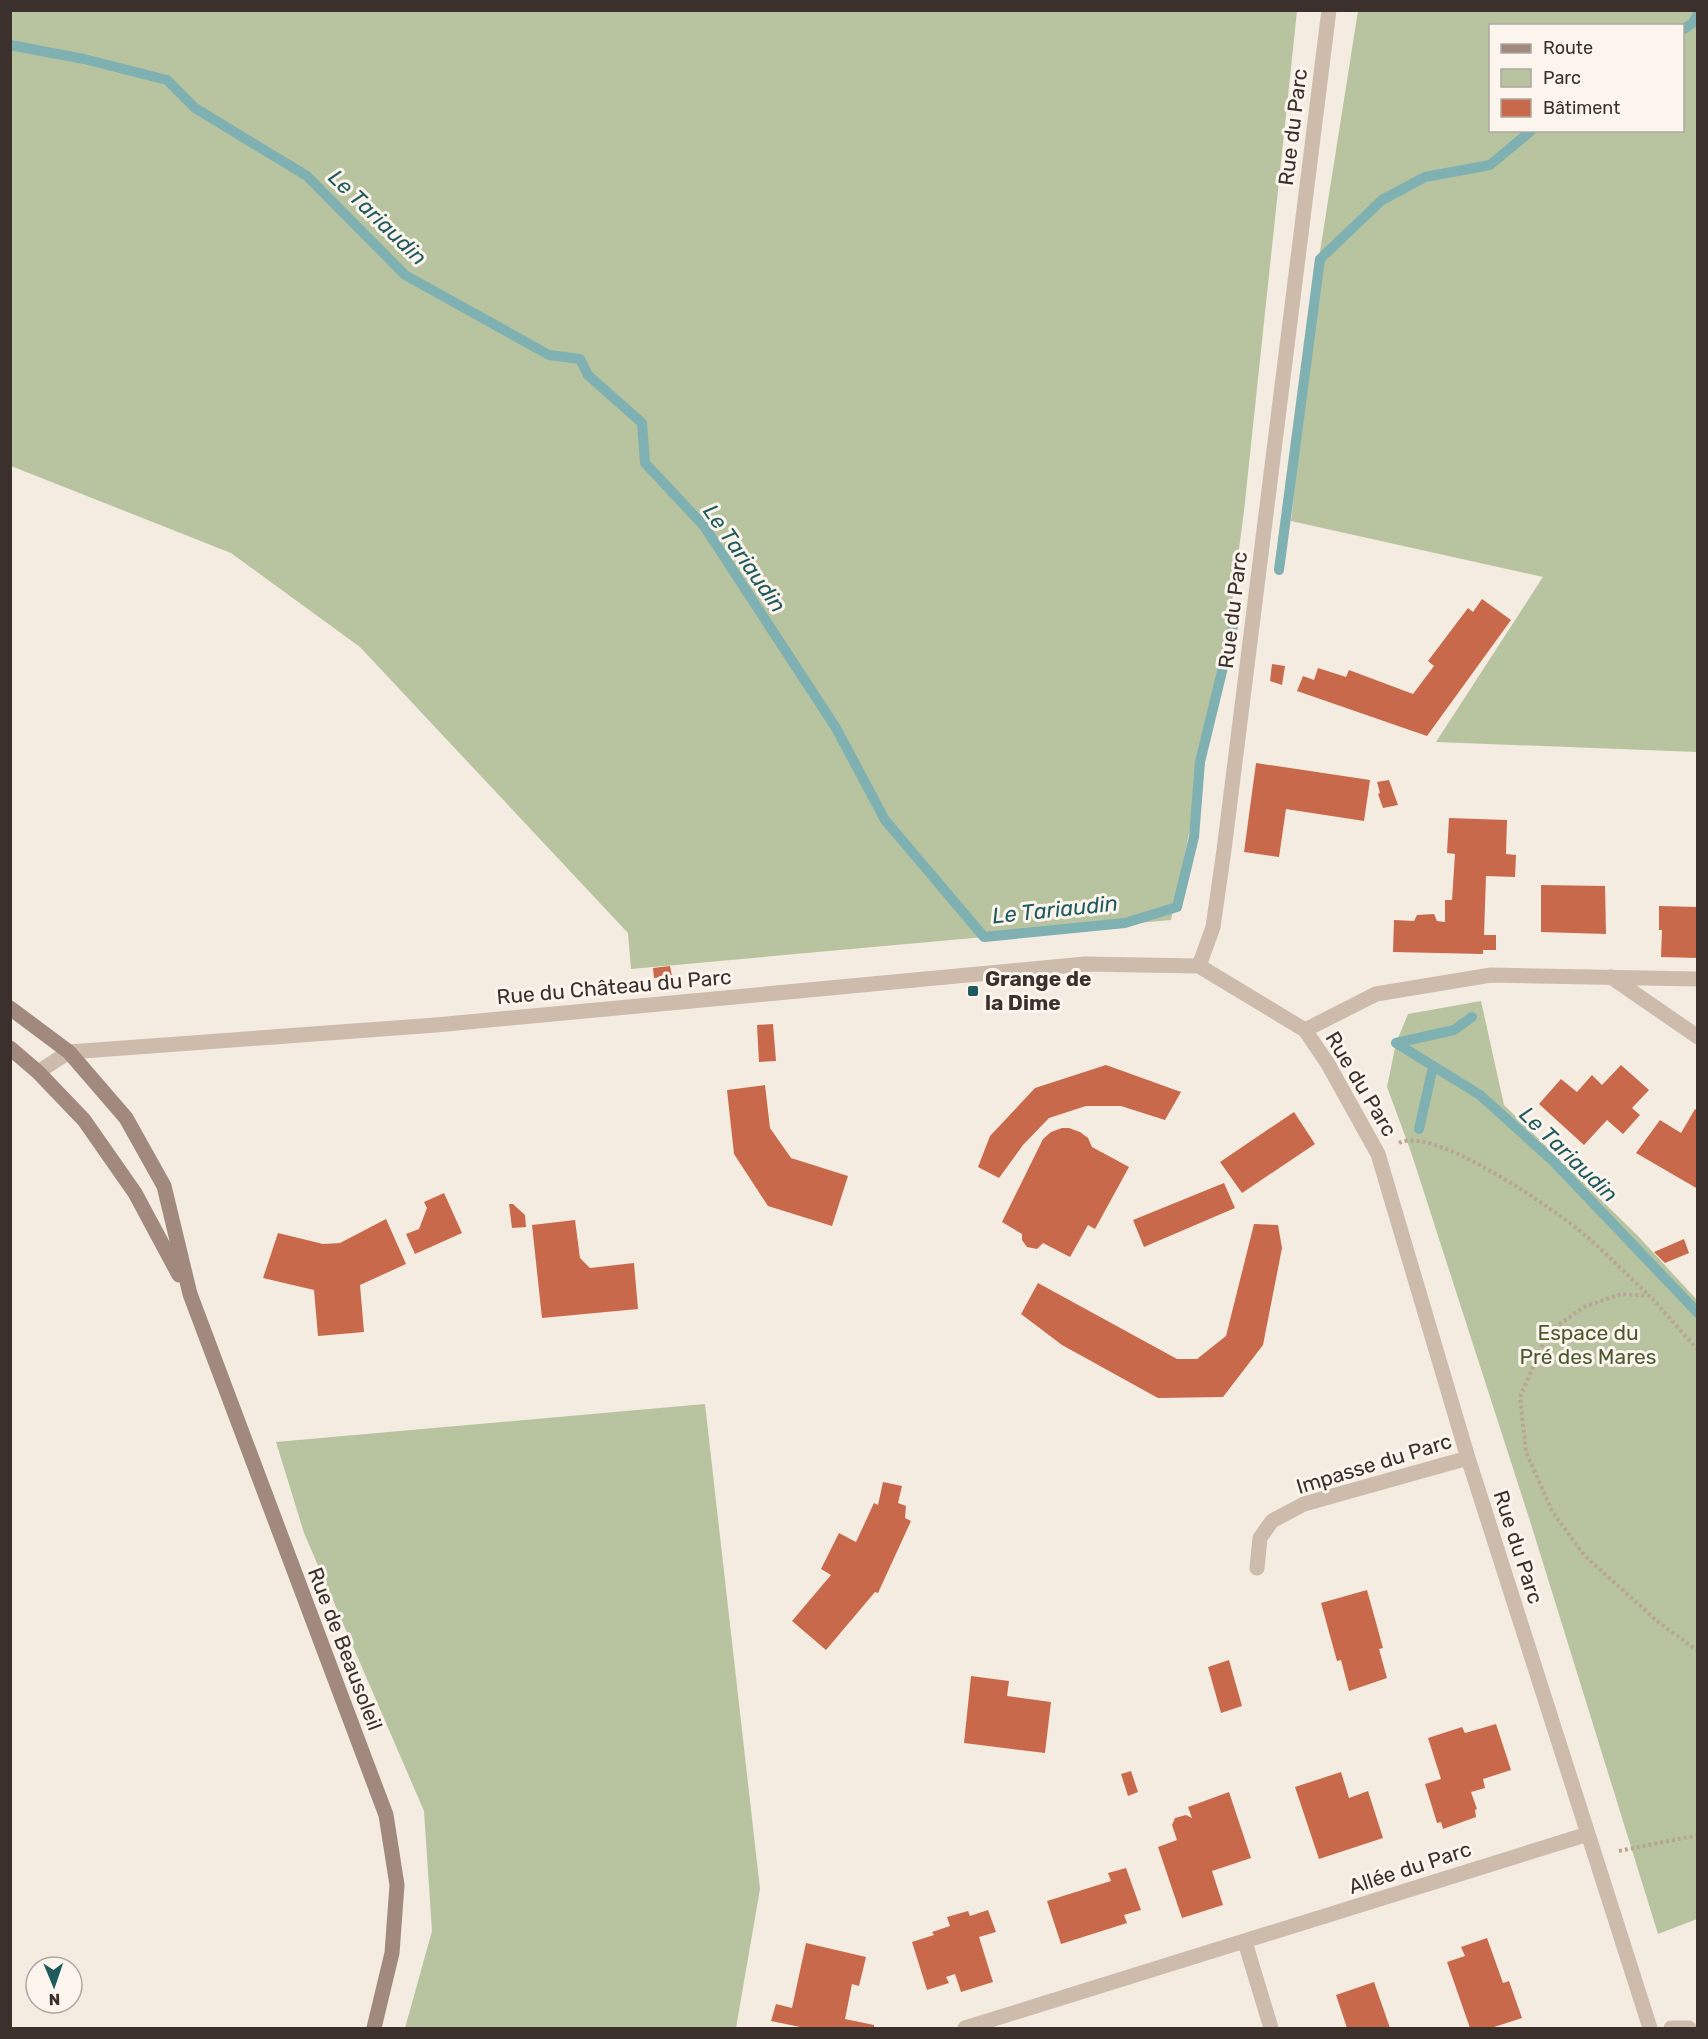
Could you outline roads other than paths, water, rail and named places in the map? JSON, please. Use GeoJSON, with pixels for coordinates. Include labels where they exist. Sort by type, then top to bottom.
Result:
{"type":"FeatureCollection","features":[{"type":"Feature","properties":{"kind":"street","name":"Rue du Parc"},"geometry":{"type":"LineString","coordinates":[[1329,10],[1224,850],[1213,927],[1199,966],[1305,1030],[1328,1064],[1378,1154],[1468,1458],[1650,2028]]}},
{"type":"Feature","properties":{"kind":"street","name":"Rue du Château du Parc"},"geometry":{"type":"LineString","coordinates":[[38,1072],[69,1052],[436,1024],[1085,964],[1199,966]]}},
{"type":"Feature","properties":{"kind":"street"},"geometry":{"type":"LineString","coordinates":[[1305,1030],[1376,994],[1491,975],[1698,979]]}},
{"type":"Feature","properties":{"kind":"street"},"geometry":{"type":"LineString","coordinates":[[1611,977],[1698,1037]]}},
{"type":"Feature","properties":{"kind":"street","name":"Rue de Beausoleil"},"geometry":{"type":"LineString","coordinates":[[10,1008],[69,1052],[126,1118],[164,1186],[190,1294],[386,1815],[397,1885],[392,1953],[374,2028]]}},
{"type":"Feature","properties":{"kind":"street","name":"Rue de Beausoleil"},"geometry":{"type":"LineString","coordinates":[[10,1048],[38,1072],[84,1120],[135,1193],[190,1294]]}},
{"type":"Feature","properties":{"kind":"street","name":"Impasse du Parc"},"geometry":{"type":"LineString","coordinates":[[1257,1568],[1260,1538],[1272,1521],[1304,1504],[1468,1458]]}},
{"type":"Feature","properties":{"kind":"street","name":"Allée du Parc"},"geometry":{"type":"LineString","coordinates":[[965,2028],[1587,1834]]}},
{"type":"Feature","properties":{"kind":"street"},"geometry":{"type":"LineString","coordinates":[[1245,1942],[1271,2028]]}},
{"type":"Feature","properties":{"kind":"street"},"geometry":{"type":"LineString","coordinates":[[1671,2028],[1689,2028]]}},
{"type":"Feature","properties":{"kind":"waterway"},"geometry":{"type":"LineString","coordinates":[[1684,29],[1693,23],[1698,14]]}},
{"type":"Feature","properties":{"kind":"waterway","name":"Le Tariaudin"},"geometry":{"type":"LineString","coordinates":[[10,45],[84,59],[167,80],[195,108],[307,176],[405,275],[549,355],[580,359],[588,375],[642,423],[645,463],[704,526],[836,728],[885,820],[984,937],[1125,923],[1177,907],[1194,837],[1200,762],[1233,626]]}},
{"type":"Feature","properties":{"kind":"waterway"},"geometry":{"type":"LineString","coordinates":[[1279,570],[1320,259],[1382,200],[1425,177],[1490,165],[1530,132]]}},
{"type":"Feature","properties":{"kind":"waterway"},"geometry":{"type":"LineString","coordinates":[[1396,1043],[1454,1030],[1472,1017]]}},
{"type":"Feature","properties":{"kind":"waterway","name":"Le Tariaudin"},"geometry":{"type":"LineString","coordinates":[[1396,1043],[1480,1095],[1553,1161],[1698,1313]]}},
{"type":"Feature","properties":{"kind":"waterway"},"geometry":{"type":"LineString","coordinates":[[1419,1129],[1433,1067]]}},
{"type":"Feature","properties":{"kind":"place","name":"Grange de la Dime"},"geometry":{"type":"Point","coordinates":[973,991]}},
{"type":"Feature","properties":{"kind":"park label","name":"Espace du Pré des Mares"},"geometry":{"type":"Point","coordinates":[1588,1345]}}]}
